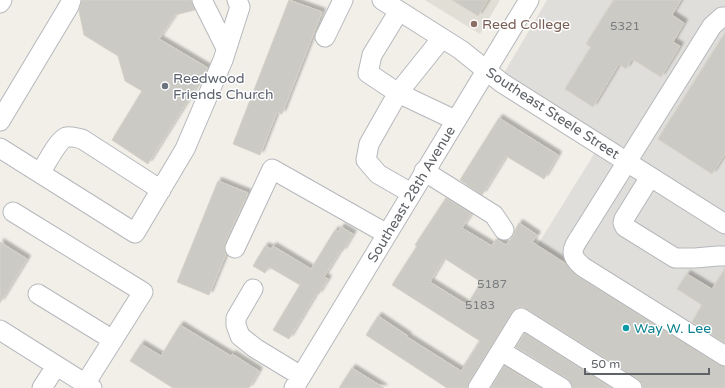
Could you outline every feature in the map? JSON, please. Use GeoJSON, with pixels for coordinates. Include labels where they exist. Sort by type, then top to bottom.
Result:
{"type":"FeatureCollection","features":[{"type":"Feature","properties":{"kind":"street"},"geometry":{"type":"LineString","coordinates":[[0,121],[69,6],[71,0]]}},
{"type":"Feature","properties":{"kind":"street"},"geometry":{"type":"LineString","coordinates":[[202,0],[226,48]]}},
{"type":"Feature","properties":{"kind":"street"},"geometry":{"type":"LineString","coordinates":[[0,148],[135,233],[185,149],[223,60],[240,7],[237,0]]}},
{"type":"Feature","properties":{"kind":"street"},"geometry":{"type":"LineString","coordinates":[[325,37],[343,0]]}},
{"type":"Feature","properties":{"kind":"street","name":"Southeast Steele Street"},"geometry":{"type":"LineString","coordinates":[[382,0],[461,50],[502,83],[725,223]]}},
{"type":"Feature","properties":{"kind":"street","name":"Southeast 28th Avenue"},"geometry":{"type":"LineString","coordinates":[[297,382],[529,0]]}},
{"type":"Feature","properties":{"kind":"street"},"geometry":{"type":"LineString","coordinates":[[399,11],[372,55],[368,73],[398,92],[456,120]]}},
{"type":"Feature","properties":{"kind":"street"},"geometry":{"type":"LineString","coordinates":[[725,17],[722,17],[712,26],[573,248],[575,261],[583,267],[725,356]]}},
{"type":"Feature","properties":{"kind":"street"},"geometry":{"type":"LineString","coordinates":[[411,193],[378,174],[366,160],[369,144],[398,92],[442,38]]}},
{"type":"Feature","properties":{"kind":"street"},"geometry":{"type":"LineString","coordinates":[[40,173],[60,141],[66,137],[74,137],[82,139],[161,190]]}},
{"type":"Feature","properties":{"kind":"street"},"geometry":{"type":"LineString","coordinates":[[235,248],[272,169],[387,234]]}},
{"type":"Feature","properties":{"kind":"street"},"geometry":{"type":"LineString","coordinates":[[424,172],[494,215],[504,230]]}},
{"type":"Feature","properties":{"kind":"street"},"geometry":{"type":"LineString","coordinates":[[650,177],[624,219],[623,222],[625,227],[675,258],[725,256]]}},
{"type":"Feature","properties":{"kind":"street"},"geometry":{"type":"LineString","coordinates":[[0,330],[89,386],[113,340],[143,292],[13,212]]}},
{"type":"Feature","properties":{"kind":"street"},"geometry":{"type":"LineString","coordinates":[[253,290],[236,318],[236,325],[240,336],[297,382]]}},
{"type":"Feature","properties":{"kind":"street"},"geometry":{"type":"LineString","coordinates":[[38,294],[113,340]]}},
{"type":"Feature","properties":{"kind":"street"},"geometry":{"type":"LineString","coordinates":[[478,388],[521,318],[632,388]]}},
{"type":"Feature","properties":{"kind":"street"},"geometry":{"type":"LineString","coordinates":[[501,351],[562,388]]}},
{"type":"Feature","properties":{"kind":"street"},"geometry":{"type":"LineString","coordinates":[[42,388],[56,366]]}},
{"type":"Feature","properties":{"kind":"shaded area","name":"Reed College"},"geometry":{"type":"Polygon","coordinates":[[[425,0],[500,0],[480,34],[425,0]]]}},
{"type":"Feature","properties":{"kind":"shaded area"},"geometry":{"type":"Polygon","coordinates":[[[547,0],[725,0],[725,388],[449,388],[599,146],[504,73],[547,0]]]}},
{"type":"Feature","properties":{"kind":"building","name":"Reedwood Friends Church"},"geometry":{"type":"Polygon","coordinates":[[[82,0],[191,0],[195,10],[175,15],[159,39],[208,68],[148,164],[112,140],[142,91],[125,81],[118,56],[84,35],[79,11],[82,0]]]}},
{"type":"Feature","properties":{"kind":"building"},"geometry":{"type":"Polygon","coordinates":[[[289,0],[322,12],[282,114],[277,112],[260,155],[233,144],[289,0]]]}},
{"type":"Feature","properties":{"kind":"building"},"geometry":{"type":"Polygon","coordinates":[[[452,0],[488,0],[478,16],[452,0]]]}},
{"type":"Feature","properties":{"kind":"building"},"geometry":{"type":"Polygon","coordinates":[[[614,0],[681,0],[672,15],[684,23],[673,42],[680,46],[661,77],[632,59],[626,69],[619,64],[593,107],[565,89],[591,47],[586,44],[614,0]]]}},
{"type":"Feature","properties":{"kind":"building"},"geometry":{"type":"Polygon","coordinates":[[[725,33],[725,154],[712,174],[658,139],[725,33]]]}},
{"type":"Feature","properties":{"kind":"building"},"geometry":{"type":"Polygon","coordinates":[[[499,118],[558,155],[544,179],[506,156],[482,195],[460,180],[499,118]]]}},
{"type":"Feature","properties":{"kind":"building"},"geometry":{"type":"Polygon","coordinates":[[[218,181],[248,193],[225,243],[224,249],[226,254],[209,295],[177,282],[218,181]]]}},
{"type":"Feature","properties":{"kind":"building"},"geometry":{"type":"Polygon","coordinates":[[[446,198],[471,214],[462,228],[492,246],[496,239],[506,245],[514,235],[519,223],[537,235],[532,242],[565,263],[577,276],[719,365],[725,367],[725,388],[643,388],[642,383],[638,379],[522,307],[516,308],[512,312],[469,382],[467,388],[447,388],[366,335],[378,316],[408,336],[407,337],[461,371],[480,341],[392,285],[417,246],[415,245],[446,198]],[[444,258],[430,282],[467,305],[481,282],[444,258]]]}},
{"type":"Feature","properties":{"kind":"building"},"geometry":{"type":"Polygon","coordinates":[[[341,227],[353,234],[342,252],[340,251],[324,277],[328,279],[318,295],[316,294],[289,339],[273,330],[300,285],[269,267],[265,273],[253,266],[265,246],[271,249],[273,246],[311,269],[335,230],[338,232],[341,227]]]}},
{"type":"Feature","properties":{"kind":"building"},"geometry":{"type":"Polygon","coordinates":[[[0,242],[27,259],[0,303],[0,242]]]}},
{"type":"Feature","properties":{"kind":"building"},"geometry":{"type":"Polygon","coordinates":[[[725,269],[725,343],[692,322],[702,305],[677,289],[687,274],[712,289],[725,269]]]}},
{"type":"Feature","properties":{"kind":"building"},"geometry":{"type":"Polygon","coordinates":[[[180,325],[259,371],[249,388],[173,388],[130,361],[141,344],[161,356],[180,325]]]}},
{"type":"Feature","properties":{"kind":"building"},"geometry":{"type":"Polygon","coordinates":[[[525,333],[611,388],[573,388],[568,379],[516,347],[525,333]]]}},
{"type":"Feature","properties":{"kind":"building"},"geometry":{"type":"Polygon","coordinates":[[[504,366],[541,388],[491,388],[504,366]]]}},
{"type":"Feature","properties":{"kind":"building"},"geometry":{"type":"Polygon","coordinates":[[[352,368],[384,388],[339,388],[352,368]]]}},
{"type":"Feature","properties":{"kind":"place","name":"Reed College"},"geometry":{"type":"Point","coordinates":[474,24]}},
{"type":"Feature","properties":{"kind":"place","name":"Reedwood Friends Church"},"geometry":{"type":"Point","coordinates":[165,86]}},
{"type":"Feature","properties":{"kind":"place","name":"Way W. Lee"},"geometry":{"type":"Point","coordinates":[626,328]}}]}
